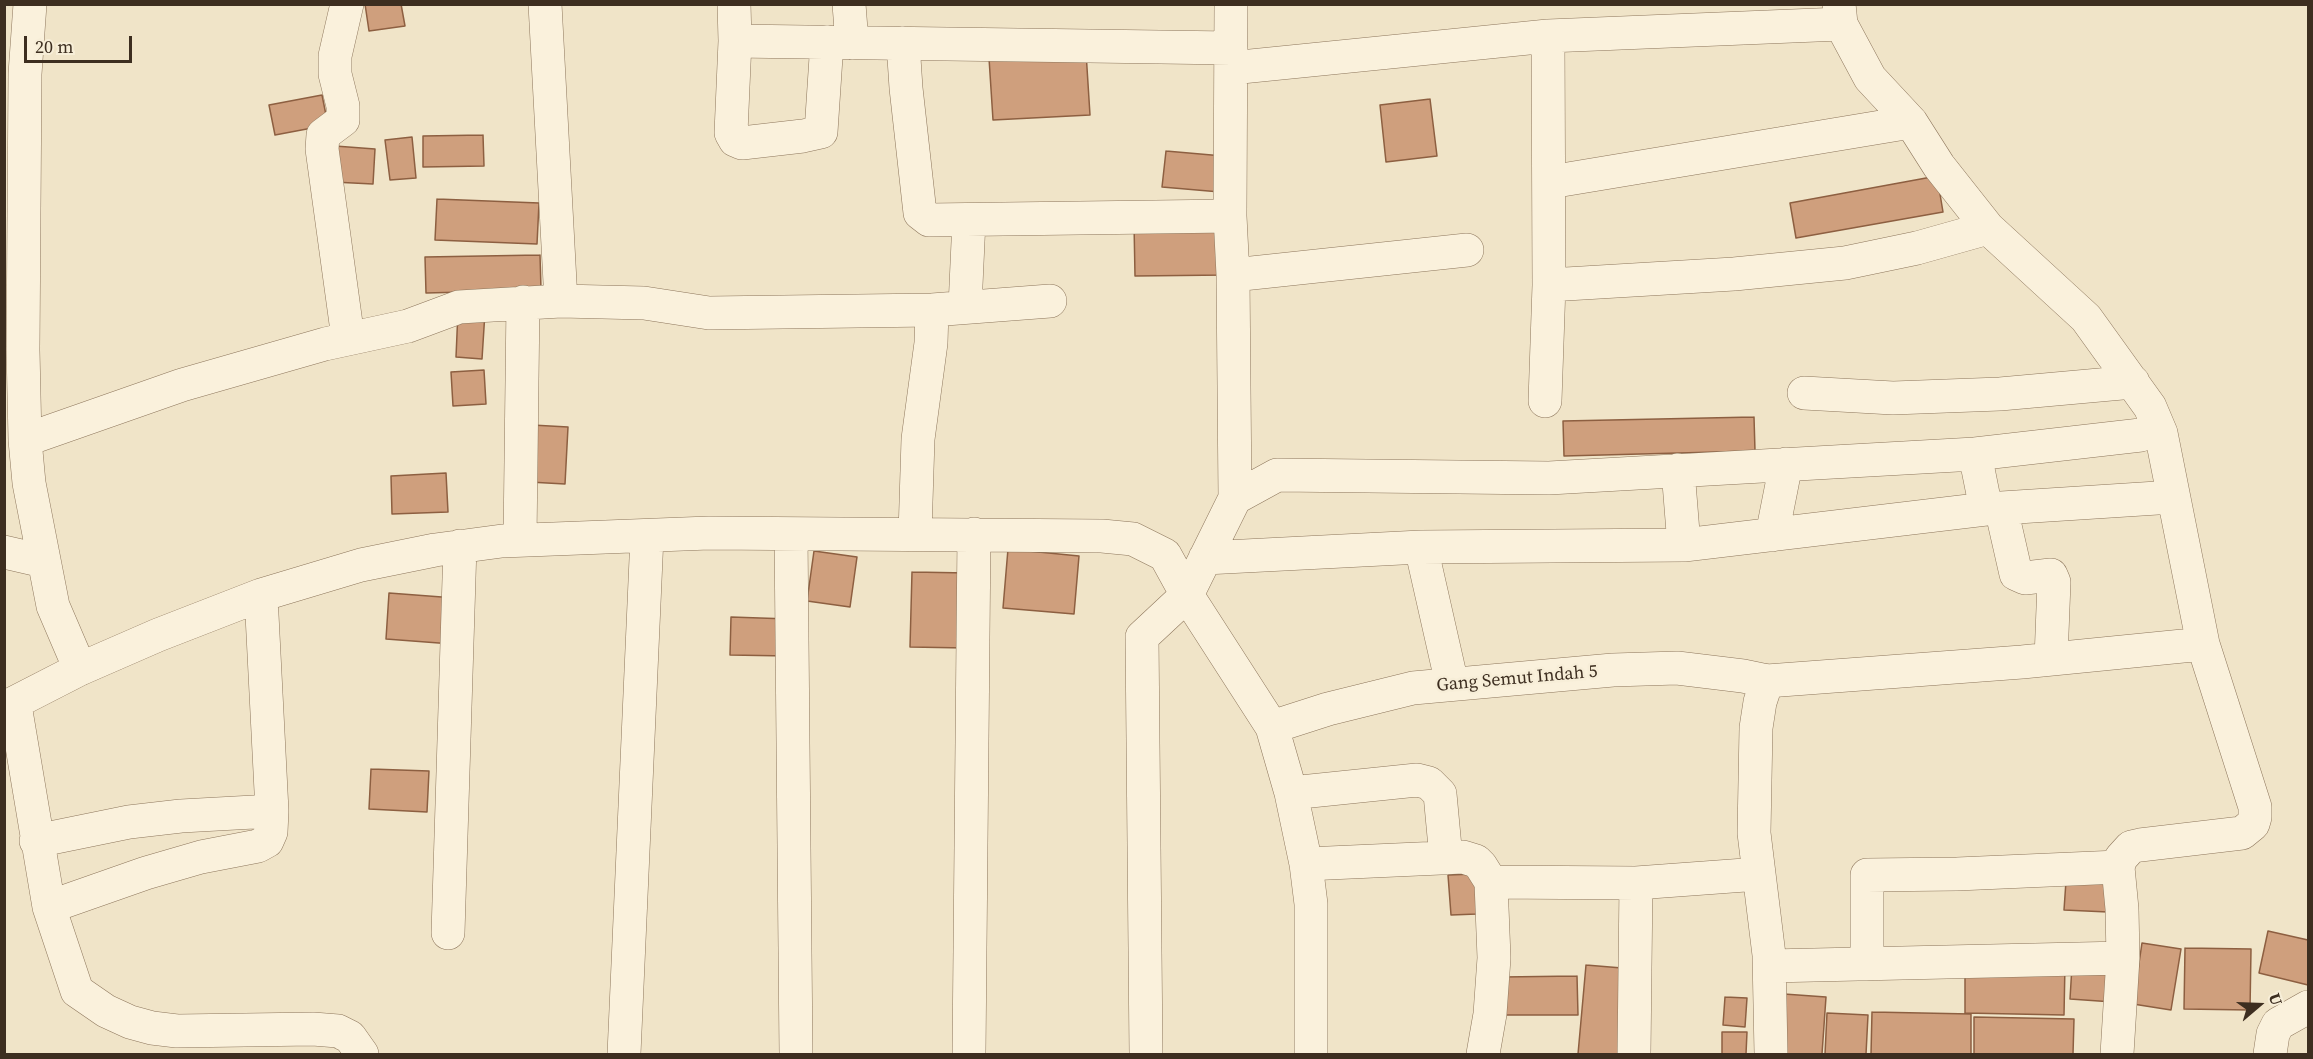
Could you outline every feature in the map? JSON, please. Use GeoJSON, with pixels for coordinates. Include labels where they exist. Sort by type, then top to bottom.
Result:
{"type":"FeatureCollection","features":[{"type":"Feature","properties":{"kind":"street"},"geometry":{"type":"LineString","coordinates":[[347,4],[335,56],[335,74],[343,106],[343,120],[323,135],[322,149],[348,338]]}},
{"type":"Feature","properties":{"kind":"street"},"geometry":{"type":"LineString","coordinates":[[545,4],[561,301]]}},
{"type":"Feature","properties":{"kind":"street"},"geometry":{"type":"LineString","coordinates":[[734,4],[735,41],[731,133],[735,140],[742,143],[821,132],[849,4]]}},
{"type":"Feature","properties":{"kind":"street"},"geometry":{"type":"LineString","coordinates":[[1146,1054],[1142,637],[1187,595],[1235,498],[1233,275],[1230,216],[1231,4]]}},
{"type":"Feature","properties":{"kind":"street"},"geometry":{"type":"LineString","coordinates":[[735,41],[903,43],[1231,58],[1840,14],[1870,78],[1911,122],[1939,166],[1988,228],[2086,318],[2150,407],[2156,421],[2204,644],[2255,807],[2253,824],[2242,833],[2140,844],[2131,847],[2118,867],[2123,958],[2117,1054]]}},
{"type":"Feature","properties":{"kind":"street"},"geometry":{"type":"LineString","coordinates":[[21,18],[15,74],[29,483],[53,606],[81,669]]}},
{"type":"Feature","properties":{"kind":"street"},"geometry":{"type":"LineString","coordinates":[[1545,401],[1550,182],[1548,36]]}},
{"type":"Feature","properties":{"kind":"street"},"geometry":{"type":"LineString","coordinates":[[903,43],[920,213],[929,220],[1230,216]]}},
{"type":"Feature","properties":{"kind":"street"},"geometry":{"type":"LineString","coordinates":[[1550,182],[1911,122]]}},
{"type":"Feature","properties":{"kind":"street"},"geometry":{"type":"LineString","coordinates":[[965,307],[969,220]]}},
{"type":"Feature","properties":{"kind":"street"},"geometry":{"type":"LineString","coordinates":[[1549,285],[1734,274],[1845,263],[1917,248],[1988,228]]}},
{"type":"Feature","properties":{"kind":"street"},"geometry":{"type":"LineString","coordinates":[[1233,275],[1467,250]]}},
{"type":"Feature","properties":{"kind":"street"},"geometry":{"type":"LineString","coordinates":[[26,440],[182,385],[348,338],[408,326],[459,307],[561,301],[644,303],[709,313],[932,310],[1050,301]]}},
{"type":"Feature","properties":{"kind":"street"},"geometry":{"type":"LineString","coordinates":[[520,540],[523,302]]}},
{"type":"Feature","properties":{"kind":"street"},"geometry":{"type":"LineString","coordinates":[[915,534],[918,439],[931,343],[932,310]]}},
{"type":"Feature","properties":{"kind":"street"},"geometry":{"type":"LineString","coordinates":[[1804,393],[1893,398],[1988,395],[2133,382]]}},
{"type":"Feature","properties":{"kind":"street"},"geometry":{"type":"LineString","coordinates":[[1235,498],[1277,475],[1549,478],[1975,454],[2141,435]]}},
{"type":"Feature","properties":{"kind":"street"},"geometry":{"type":"LineString","coordinates":[[1975,454],[2016,574],[2025,578],[2051,575],[2054,582],[2051,659]]}},
{"type":"Feature","properties":{"kind":"street"},"geometry":{"type":"LineString","coordinates":[[1772,534],[1786,464]]}},
{"type":"Feature","properties":{"kind":"street"},"geometry":{"type":"LineString","coordinates":[[1678,470],[1684,545]]}},
{"type":"Feature","properties":{"kind":"street"},"geometry":{"type":"LineString","coordinates":[[1205,558],[1421,547],[1684,545],[1994,508],[2173,497]]}},
{"type":"Feature","properties":{"kind":"street"},"geometry":{"type":"LineString","coordinates":[[362,1054],[350,1037],[338,1031],[313,1029],[177,1031],[130,1022],[106,1011],[77,991],[49,907],[10,706],[81,669],[158,635],[261,595],[361,565],[460,546],[520,540],[710,533],[1102,536],[1133,539],[1165,555],[1187,595],[1272,727],[1291,793],[1306,864],[1311,904],[1311,1054]]}},
{"type":"Feature","properties":{"kind":"street"},"geometry":{"type":"LineString","coordinates":[[791,534],[796,1054]]}},
{"type":"Feature","properties":{"kind":"street"},"geometry":{"type":"LineString","coordinates":[[969,1054],[974,534]]}},
{"type":"Feature","properties":{"kind":"street"},"geometry":{"type":"LineString","coordinates":[[624,1054],[647,536]]}},
{"type":"Feature","properties":{"kind":"street"},"geometry":{"type":"LineString","coordinates":[[448,933],[460,546]]}},
{"type":"Feature","properties":{"kind":"street"},"geometry":{"type":"LineString","coordinates":[[1421,547],[1452,684]]}},
{"type":"Feature","properties":{"kind":"street"},"geometry":{"type":"LineString","coordinates":[[4,552],[43,561]]}},
{"type":"Feature","properties":{"kind":"street"},"geometry":{"type":"LineString","coordinates":[[49,907],[146,873],[201,857],[258,846],[269,838],[272,811],[261,595]]}},
{"type":"Feature","properties":{"kind":"street","name":"Gang Semut Indah 5"},"geometry":{"type":"LineString","coordinates":[[1272,727],[1328,709],[1413,688],[1452,684],[1613,670],[1677,668],[1767,681],[2051,659],[2204,644]]}},
{"type":"Feature","properties":{"kind":"street"},"geometry":{"type":"LineString","coordinates":[[1767,681],[1760,702],[1756,728],[1754,833],[1770,966],[1772,1054]]}},
{"type":"Feature","properties":{"kind":"street"},"geometry":{"type":"LineString","coordinates":[[1291,793],[1417,780],[1429,783],[1440,794],[1446,858]]}},
{"type":"Feature","properties":{"kind":"street"},"geometry":{"type":"LineString","coordinates":[[36,842],[129,822],[181,816],[272,811]]}},
{"type":"Feature","properties":{"kind":"street"},"geometry":{"type":"LineString","coordinates":[[1306,864],[1463,857],[1476,861],[1487,873],[1491,882],[1494,958],[1490,1014],[1483,1054]]}},
{"type":"Feature","properties":{"kind":"street"},"geometry":{"type":"LineString","coordinates":[[1867,964],[1867,875],[1957,874],[2118,867]]}},
{"type":"Feature","properties":{"kind":"street"},"geometry":{"type":"LineString","coordinates":[[1491,882],[1636,883],[1759,874]]}},
{"type":"Feature","properties":{"kind":"street"},"geometry":{"type":"LineString","coordinates":[[1635,1054],[1636,883]]}},
{"type":"Feature","properties":{"kind":"street"},"geometry":{"type":"LineString","coordinates":[[1770,966],[2123,958]]}},
{"type":"Feature","properties":{"kind":"street"},"geometry":{"type":"LineString","coordinates":[[2270,1054],[2273,1034],[2278,1024],[2308,1006]]}},
{"type":"Feature","properties":{"kind":"building"},"geometry":{"type":"Polygon","coordinates":[[[365,4],[401,4],[405,26],[369,31],[365,4]]]}},
{"type":"Feature","properties":{"kind":"building"},"geometry":{"type":"Polygon","coordinates":[[[1086,52],[1090,115],[993,120],[989,58],[1086,52]]]}},
{"type":"Feature","properties":{"kind":"building"},"geometry":{"type":"Polygon","coordinates":[[[322,95],[328,125],[275,135],[269,105],[322,95]]]}},
{"type":"Feature","properties":{"kind":"building"},"geometry":{"type":"Polygon","coordinates":[[[1430,99],[1437,156],[1386,162],[1380,105],[1430,99]]]}},
{"type":"Feature","properties":{"kind":"building"},"geometry":{"type":"Polygon","coordinates":[[[483,135],[484,166],[423,167],[423,136],[483,135]]]}},
{"type":"Feature","properties":{"kind":"building"},"geometry":{"type":"Polygon","coordinates":[[[412,137],[416,178],[390,180],[385,140],[412,137]]]}},
{"type":"Feature","properties":{"kind":"building"},"geometry":{"type":"Polygon","coordinates":[[[335,146],[375,149],[373,184],[333,182],[335,146]]]}},
{"type":"Feature","properties":{"kind":"building"},"geometry":{"type":"Polygon","coordinates":[[[1166,151],[1223,156],[1220,192],[1162,187],[1166,151]]]}},
{"type":"Feature","properties":{"kind":"building"},"geometry":{"type":"Polygon","coordinates":[[[1937,176],[1943,212],[1796,238],[1790,203],[1937,176]]]}},
{"type":"Feature","properties":{"kind":"building"},"geometry":{"type":"Polygon","coordinates":[[[437,199],[539,203],[537,244],[435,240],[437,199]]]}},
{"type":"Feature","properties":{"kind":"building"},"geometry":{"type":"Polygon","coordinates":[[[1134,223],[1226,223],[1226,275],[1135,276],[1134,223]]]}},
{"type":"Feature","properties":{"kind":"building"},"geometry":{"type":"Polygon","coordinates":[[[540,255],[541,290],[426,293],[425,257],[540,255]]]}},
{"type":"Feature","properties":{"kind":"building"},"geometry":{"type":"Polygon","coordinates":[[[458,311],[485,312],[482,359],[456,357],[458,311]]]}},
{"type":"Feature","properties":{"kind":"building"},"geometry":{"type":"Polygon","coordinates":[[[484,370],[486,404],[453,406],[451,372],[484,370]]]}},
{"type":"Feature","properties":{"kind":"building"},"geometry":{"type":"Polygon","coordinates":[[[1754,417],[1755,451],[1564,456],[1563,421],[1754,417]]]}},
{"type":"Feature","properties":{"kind":"building"},"geometry":{"type":"Polygon","coordinates":[[[532,425],[568,427],[565,484],[529,482],[532,425]]]}},
{"type":"Feature","properties":{"kind":"building"},"geometry":{"type":"Polygon","coordinates":[[[446,473],[448,512],[392,514],[391,476],[446,473]]]}},
{"type":"Feature","properties":{"kind":"building"},"geometry":{"type":"Polygon","coordinates":[[[1008,549],[1079,556],[1074,614],[1003,608],[1008,549]]]}},
{"type":"Feature","properties":{"kind":"building"},"geometry":{"type":"Polygon","coordinates":[[[814,551],[857,557],[850,607],[807,601],[814,551]]]}},
{"type":"Feature","properties":{"kind":"building"},"geometry":{"type":"Polygon","coordinates":[[[912,572],[968,573],[966,648],[910,647],[912,572]]]}},
{"type":"Feature","properties":{"kind":"building"},"geometry":{"type":"Polygon","coordinates":[[[389,593],[455,598],[452,644],[386,639],[389,593]]]}},
{"type":"Feature","properties":{"kind":"building"},"geometry":{"type":"Polygon","coordinates":[[[731,617],[789,619],[788,656],[730,655],[731,617]]]}},
{"type":"Feature","properties":{"kind":"building"},"geometry":{"type":"Polygon","coordinates":[[[371,769],[429,771],[427,812],[369,809],[371,769]]]}},
{"type":"Feature","properties":{"kind":"building"},"geometry":{"type":"Polygon","coordinates":[[[1475,874],[1477,914],[1451,915],[1448,875],[1475,874]]]}},
{"type":"Feature","properties":{"kind":"building"},"geometry":{"type":"Polygon","coordinates":[[[2066,881],[2110,884],[2108,912],[2064,910],[2066,881]]]}},
{"type":"Feature","properties":{"kind":"building"},"geometry":{"type":"Polygon","coordinates":[[[2268,931],[2308,940],[2308,985],[2259,973],[2268,931]]]}},
{"type":"Feature","properties":{"kind":"building"},"geometry":{"type":"Polygon","coordinates":[[[2142,943],[2181,949],[2171,1010],[2133,1004],[2142,943]]]}},
{"type":"Feature","properties":{"kind":"building"},"geometry":{"type":"Polygon","coordinates":[[[2185,948],[2251,949],[2250,1010],[2184,1009],[2185,948]]]}},
{"type":"Feature","properties":{"kind":"building"},"geometry":{"type":"Polygon","coordinates":[[[1965,962],[2065,964],[2064,1015],[1965,1013],[1965,962]]]}},
{"type":"Feature","properties":{"kind":"building"},"geometry":{"type":"Polygon","coordinates":[[[1586,965],[1634,969],[1627,1054],[1578,1054],[1586,965]]]}},
{"type":"Feature","properties":{"kind":"building"},"geometry":{"type":"Polygon","coordinates":[[[2072,966],[2115,969],[2113,1002],[2070,999],[2072,966]]]}},
{"type":"Feature","properties":{"kind":"building"},"geometry":{"type":"Polygon","coordinates":[[[1577,976],[1578,1015],[1503,1015],[1502,977],[1577,976]]]}},
{"type":"Feature","properties":{"kind":"building"},"geometry":{"type":"Polygon","coordinates":[[[1784,994],[1826,997],[1822,1054],[1781,1054],[1784,994]]]}},
{"type":"Feature","properties":{"kind":"building"},"geometry":{"type":"Polygon","coordinates":[[[1725,997],[1747,998],[1745,1027],[1723,1025],[1725,997]]]}},
{"type":"Feature","properties":{"kind":"building"},"geometry":{"type":"Polygon","coordinates":[[[1872,1012],[1971,1014],[1971,1054],[1871,1054],[1872,1012]]]}},
{"type":"Feature","properties":{"kind":"building"},"geometry":{"type":"Polygon","coordinates":[[[1827,1013],[1868,1015],[1866,1054],[1825,1054],[1827,1013]]]}},
{"type":"Feature","properties":{"kind":"building"},"geometry":{"type":"Polygon","coordinates":[[[1974,1017],[2074,1019],[2073,1054],[1974,1054],[1974,1017]]]}},
{"type":"Feature","properties":{"kind":"building"},"geometry":{"type":"Polygon","coordinates":[[[1722,1032],[1747,1032],[1746,1054],[1722,1054],[1722,1032]]]}}]}
